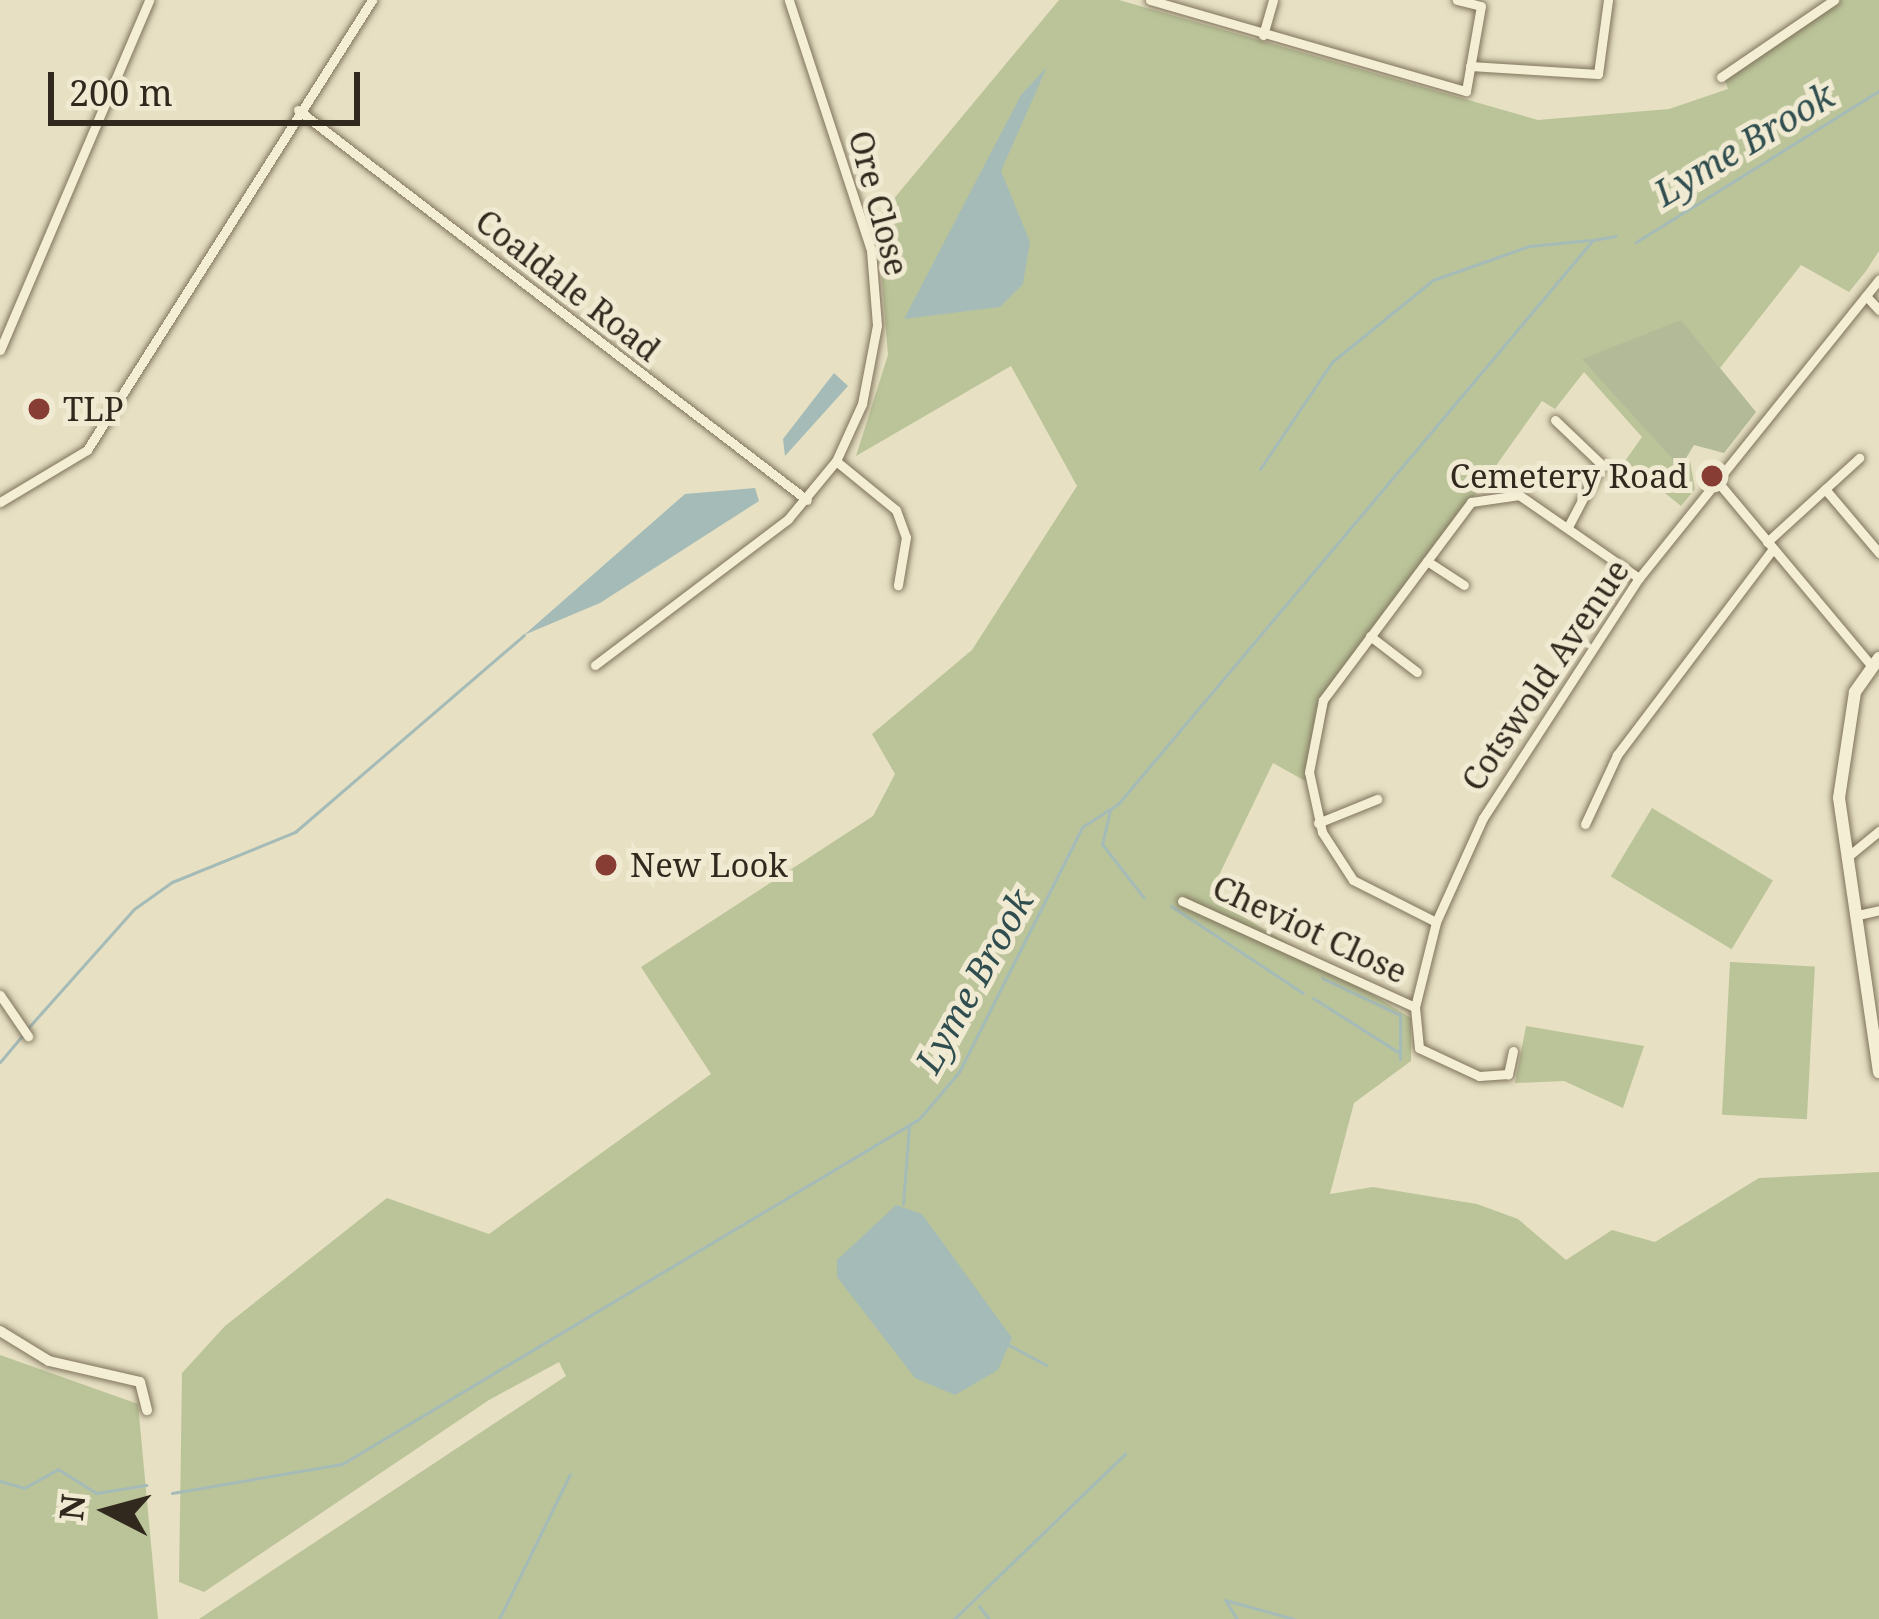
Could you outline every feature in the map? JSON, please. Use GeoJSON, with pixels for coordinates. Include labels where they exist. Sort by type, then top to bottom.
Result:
{"type":"FeatureCollection","features":[{"type":"Feature","properties":{"kind":"main road"},"geometry":{"type":"LineString","coordinates":[[1875,667],[1841,762],[1846,858],[1879,1072]]}},
{"type":"Feature","properties":{"kind":"street"},"geometry":{"type":"LineString","coordinates":[[0,350],[149,0]]}},
{"type":"Feature","properties":{"kind":"street"},"geometry":{"type":"LineString","coordinates":[[0,502],[87,450],[298,110],[372,0]]}},
{"type":"Feature","properties":{"kind":"street","name":"Ore Close"},"geometry":{"type":"LineString","coordinates":[[595,665],[807,500],[836,461],[872,364],[876,284],[789,0]]}},
{"type":"Feature","properties":{"kind":"street"},"geometry":{"type":"LineString","coordinates":[[1150,0],[1466,92],[1481,6],[1457,0]]}},
{"type":"Feature","properties":{"kind":"street"},"geometry":{"type":"LineString","coordinates":[[1263,35],[1274,0]]}},
{"type":"Feature","properties":{"kind":"street"},"geometry":{"type":"LineString","coordinates":[[1470,66],[1598,74],[1608,0]]}},
{"type":"Feature","properties":{"kind":"street"},"geometry":{"type":"LineString","coordinates":[[1721,76],[1834,0]]}},
{"type":"Feature","properties":{"kind":"street","name":"Coaldale Road"},"geometry":{"type":"LineString","coordinates":[[298,110],[807,500]]}},
{"type":"Feature","properties":{"kind":"street","name":"Cotswold Avenue"},"geometry":{"type":"LineString","coordinates":[[1414,1007],[1436,922],[1483,818],[1640,578],[1879,280]]}},
{"type":"Feature","properties":{"kind":"street"},"geometry":{"type":"LineString","coordinates":[[1866,296],[1879,310]]}},
{"type":"Feature","properties":{"kind":"street"},"geometry":{"type":"LineString","coordinates":[[1555,420],[1601,464],[1569,525]]}},
{"type":"Feature","properties":{"kind":"street"},"geometry":{"type":"LineString","coordinates":[[1585,824],[1617,755],[1770,545],[1859,458]]}},
{"type":"Feature","properties":{"kind":"street"},"geometry":{"type":"LineString","coordinates":[[836,461],[896,510],[906,537],[898,585]]}},
{"type":"Feature","properties":{"kind":"street"},"geometry":{"type":"LineString","coordinates":[[1717,481],[1875,667]]}},
{"type":"Feature","properties":{"kind":"street"},"geometry":{"type":"LineString","coordinates":[[1825,489],[1879,553]]}},
{"type":"Feature","properties":{"kind":"street"},"geometry":{"type":"LineString","coordinates":[[1436,922],[1353,880],[1318,823],[1309,772],[1323,700],[1471,502],[1492,495],[1520,495],[1640,578]]}},
{"type":"Feature","properties":{"kind":"street"},"geometry":{"type":"LineString","coordinates":[[1427,561],[1464,586]]}},
{"type":"Feature","properties":{"kind":"street"},"geometry":{"type":"LineString","coordinates":[[1370,637],[1417,672]]}},
{"type":"Feature","properties":{"kind":"street"},"geometry":{"type":"LineString","coordinates":[[1318,823],[1377,799]]}},
{"type":"Feature","properties":{"kind":"street"},"geometry":{"type":"LineString","coordinates":[[1846,858],[1879,831]]}},
{"type":"Feature","properties":{"kind":"street","name":"Cheviot Close"},"geometry":{"type":"LineString","coordinates":[[1182,901],[1414,1007]]}},
{"type":"Feature","properties":{"kind":"street"},"geometry":{"type":"LineString","coordinates":[[1858,915],[1879,910]]}},
{"type":"Feature","properties":{"kind":"street"},"geometry":{"type":"LineString","coordinates":[[0,995],[28,1036]]}},
{"type":"Feature","properties":{"kind":"street"},"geometry":{"type":"LineString","coordinates":[[1414,1007],[1418,1048],[1480,1076],[1508,1074],[1513,1052]]}},
{"type":"Feature","properties":{"kind":"street"},"geometry":{"type":"LineString","coordinates":[[0,1331],[49,1361],[140,1382],[147,1410]]}},
{"type":"Feature","properties":{"kind":"green space"},"geometry":{"type":"Polygon","coordinates":[[[1059,0],[1119,0],[1538,120],[1669,109],[1728,89],[1725,80],[1840,0],[1879,0],[1879,251],[1866,271],[1849,292],[1801,265],[1720,368],[1681,321],[1583,359],[1679,467],[1690,461],[1695,489],[1681,506],[1625,461],[1642,437],[1584,372],[1555,409],[1542,401],[1332,696],[1307,782],[1273,763],[1209,896],[1411,1018],[1411,1061],[1354,1103],[1330,1194],[1373,1187],[1477,1204],[1518,1219],[1566,1260],[1612,1230],[1655,1242],[1759,1178],[1879,1172],[1879,1619],[199,1619],[566,1376],[559,1362],[489,1400],[204,1592],[179,1582],[182,1373],[225,1326],[387,1198],[489,1234],[711,1074],[641,967],[873,816],[895,774],[872,734],[972,650],[1077,486],[1011,366],[856,456],[888,355],[877,219],[1059,0]]]}},
{"type":"Feature","properties":{"kind":"green space"},"geometry":{"type":"Polygon","coordinates":[[[1681,320],[1756,412],[1724,453],[1694,445],[1680,468],[1582,359],[1681,320]]]}},
{"type":"Feature","properties":{"kind":"green space"},"geometry":{"type":"Polygon","coordinates":[[[1652,808],[1773,881],[1732,949],[1611,877],[1652,808]]]}},
{"type":"Feature","properties":{"kind":"green space"},"geometry":{"type":"Polygon","coordinates":[[[1730,962],[1815,966],[1807,1119],[1722,1115],[1730,962]]]}},
{"type":"Feature","properties":{"kind":"green space"},"geometry":{"type":"Polygon","coordinates":[[[1526,1026],[1644,1046],[1623,1108],[1564,1081],[1515,1083],[1526,1026]]]}},
{"type":"Feature","properties":{"kind":"green space"},"geometry":{"type":"Polygon","coordinates":[[[0,1355],[138,1404],[158,1619],[0,1619],[0,1355]]]}},
{"type":"Feature","properties":{"kind":"water"},"geometry":{"type":"Polygon","coordinates":[[[1047,67],[1001,171],[1030,242],[1023,284],[1000,307],[904,319],[1021,95],[1047,67]]]}},
{"type":"Feature","properties":{"kind":"water"},"geometry":{"type":"Polygon","coordinates":[[[834,373],[848,386],[785,456],[783,439],[834,373]]]}},
{"type":"Feature","properties":{"kind":"water"},"geometry":{"type":"Polygon","coordinates":[[[755,488],[759,501],[600,603],[524,635],[685,494],[755,488]]]}},
{"type":"Feature","properties":{"kind":"water"},"geometry":{"type":"Polygon","coordinates":[[[896,1205],[922,1214],[1012,1338],[998,1370],[955,1395],[915,1378],[837,1277],[837,1260],[896,1205]]]}},
{"type":"Feature","properties":{"kind":"waterway","name":"Lyme Brook"},"geometry":{"type":"LineString","coordinates":[[1636,242],[1879,91]]}},
{"type":"Feature","properties":{"kind":"waterway","name":"Lyme Brook"},"geometry":{"type":"LineString","coordinates":[[172,1493],[342,1464],[919,1119],[959,1072],[1082,827],[1118,804],[1593,240],[1616,236]]}},
{"type":"Feature","properties":{"kind":"waterway"},"geometry":{"type":"LineString","coordinates":[[1260,469],[1332,362],[1433,280],[1529,246],[1590,240]]}},
{"type":"Feature","properties":{"kind":"waterway"},"geometry":{"type":"LineString","coordinates":[[28,1028],[134,909],[172,882],[295,832],[524,635]]}},
{"type":"Feature","properties":{"kind":"waterway"},"geometry":{"type":"LineString","coordinates":[[1110,810],[1102,844],[1144,898]]}},
{"type":"Feature","properties":{"kind":"waterway"},"geometry":{"type":"LineString","coordinates":[[1171,906],[1303,993]]}},
{"type":"Feature","properties":{"kind":"waterway"},"geometry":{"type":"LineString","coordinates":[[1322,978],[1400,1015],[1400,1059]]}},
{"type":"Feature","properties":{"kind":"waterway"},"geometry":{"type":"LineString","coordinates":[[1313,998],[1398,1052]]}},
{"type":"Feature","properties":{"kind":"waterway"},"geometry":{"type":"LineString","coordinates":[[0,1062],[22,1036]]}},
{"type":"Feature","properties":{"kind":"waterway"},"geometry":{"type":"LineString","coordinates":[[903,1204],[909,1126]]}},
{"type":"Feature","properties":{"kind":"waterway"},"geometry":{"type":"LineString","coordinates":[[1009,1345],[1046,1365]]}},
{"type":"Feature","properties":{"kind":"waterway"},"geometry":{"type":"LineString","coordinates":[[954,1619],[1125,1454]]}},
{"type":"Feature","properties":{"kind":"waterway","name":"Lyme Brook"},"geometry":{"type":"LineString","coordinates":[[0,1481],[24,1488],[58,1469],[96,1493],[146,1485]]}},
{"type":"Feature","properties":{"kind":"waterway"},"geometry":{"type":"LineString","coordinates":[[499,1619],[570,1474]]}},
{"type":"Feature","properties":{"kind":"waterway"},"geometry":{"type":"LineString","coordinates":[[1237,1619],[1225,1600],[1294,1619]]}},
{"type":"Feature","properties":{"kind":"waterway"},"geometry":{"type":"LineString","coordinates":[[979,1606],[989,1619]]}},
{"type":"Feature","properties":{"kind":"place","name":"TLP"},"geometry":{"type":"Point","coordinates":[39,409]}},
{"type":"Feature","properties":{"kind":"place","name":"Cemetery Road"},"geometry":{"type":"Point","coordinates":[1712,476]}},
{"type":"Feature","properties":{"kind":"place","name":"New Look"},"geometry":{"type":"Point","coordinates":[606,865]}}]}
